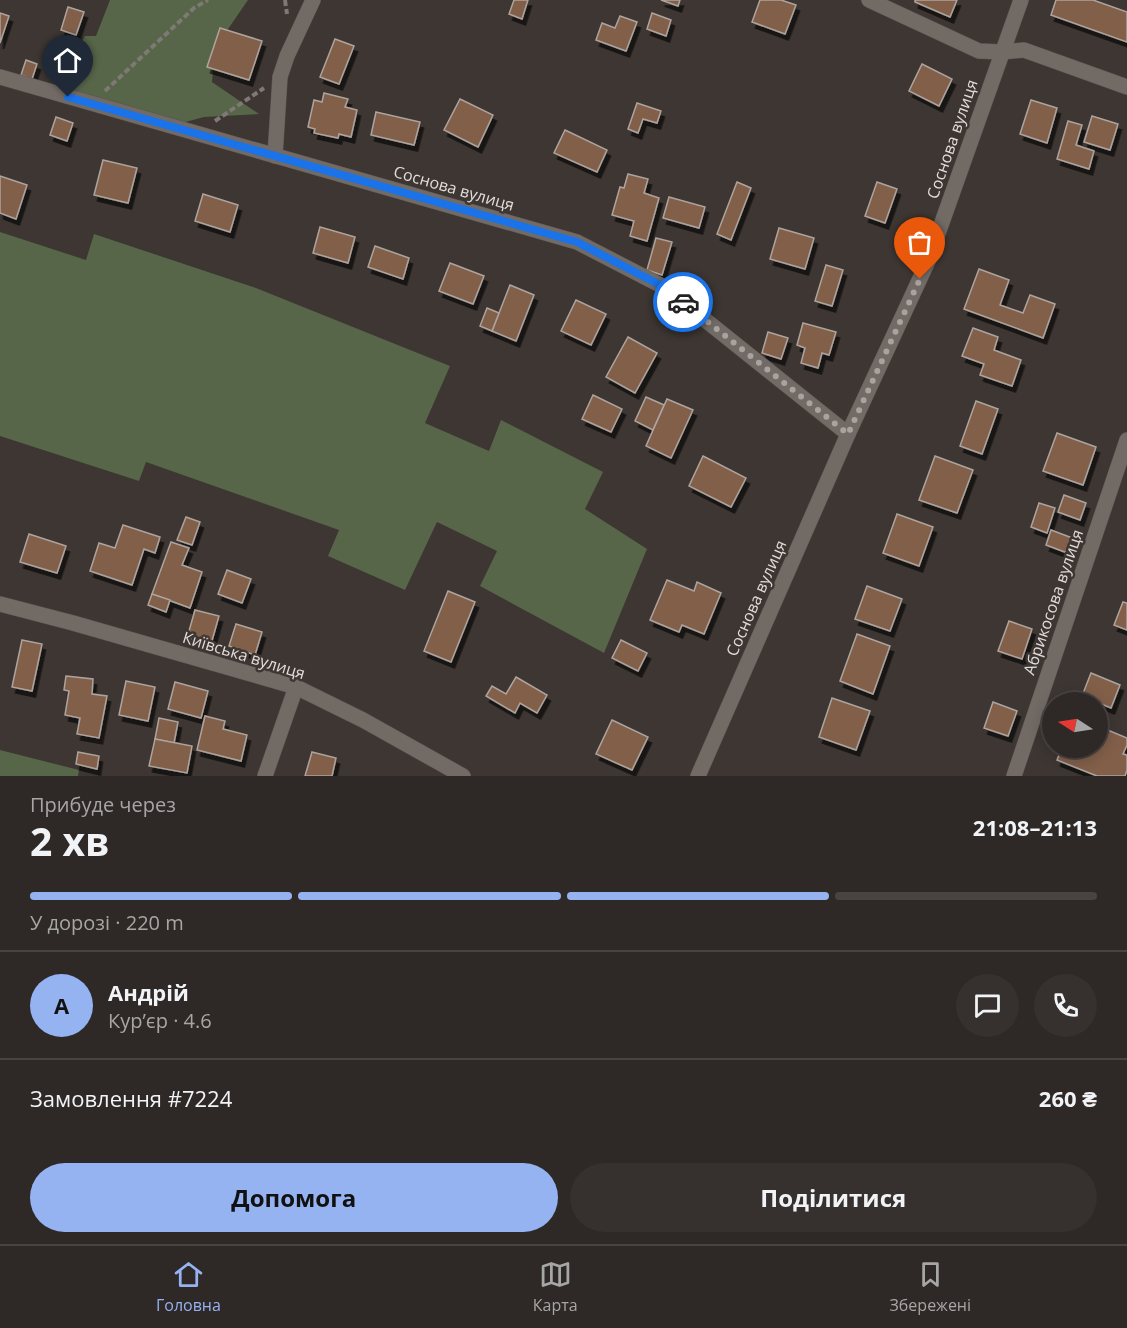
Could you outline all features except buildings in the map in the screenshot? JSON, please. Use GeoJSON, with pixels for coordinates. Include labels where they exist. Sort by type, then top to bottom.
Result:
{"type":"FeatureCollection","features":[{"type":"Feature","properties":{"kind":"street"},"geometry":{"type":"LineString","coordinates":[[275,156],[280,77],[287,56],[313,0]]}},
{"type":"Feature","properties":{"kind":"street"},"geometry":{"type":"LineString","coordinates":[[869,0],[979,51],[1024,50],[1127,87]]}},
{"type":"Feature","properties":{"kind":"street","name":"Соснова вулиця"},"geometry":{"type":"LineString","coordinates":[[698,776],[848,434],[929,259],[1021,0]]}},
{"type":"Feature","properties":{"kind":"street","name":"Соснова вулиця"},"geometry":{"type":"LineString","coordinates":[[0,78],[577,242],[664,287],[848,434]]}},
{"type":"Feature","properties":{"kind":"street","name":"Абрикосова вулиця"},"geometry":{"type":"LineString","coordinates":[[1014,776],[1127,440]]}},
{"type":"Feature","properties":{"kind":"street","name":"Київська вулиця"},"geometry":{"type":"LineString","coordinates":[[0,604],[74,622],[296,687],[363,720],[463,776]]}},
{"type":"Feature","properties":{"kind":"street"},"geometry":{"type":"LineString","coordinates":[[265,776],[296,687]]}},
{"type":"Feature","properties":{"kind":"path"},"geometry":{"type":"LineString","coordinates":[[91,104],[194,8],[208,0]]}},
{"type":"Feature","properties":{"kind":"path"},"geometry":{"type":"LineString","coordinates":[[197,134],[280,77]]}},
{"type":"Feature","properties":{"kind":"green space"},"geometry":{"type":"Polygon","coordinates":[[[110,0],[248,0],[215,48],[212,82],[259,114],[204,117],[174,125],[78,104],[66,70],[85,36],[96,36],[110,0]]]}},
{"type":"Feature","properties":{"kind":"green space"},"geometry":{"type":"Polygon","coordinates":[[[0,232],[86,260],[94,234],[256,288],[450,366],[425,423],[489,451],[501,420],[603,472],[585,509],[647,549],[604,653],[480,586],[497,551],[437,522],[405,590],[328,556],[339,530],[146,462],[139,481],[0,436],[0,232]]]}},
{"type":"Feature","properties":{"kind":"green space"},"geometry":{"type":"Polygon","coordinates":[[[0,750],[79,770],[78,776],[0,776],[0,750]]]}},
{"type":"Feature","properties":{"kind":"way so far"},"geometry":{"type":"LineString","coordinates":[[683,302],[848,434],[920,279]]}},
{"type":"Feature","properties":{"kind":"route"},"geometry":{"type":"LineString","coordinates":[[68,97],[577,242],[664,287],[683,302]]}}]}
